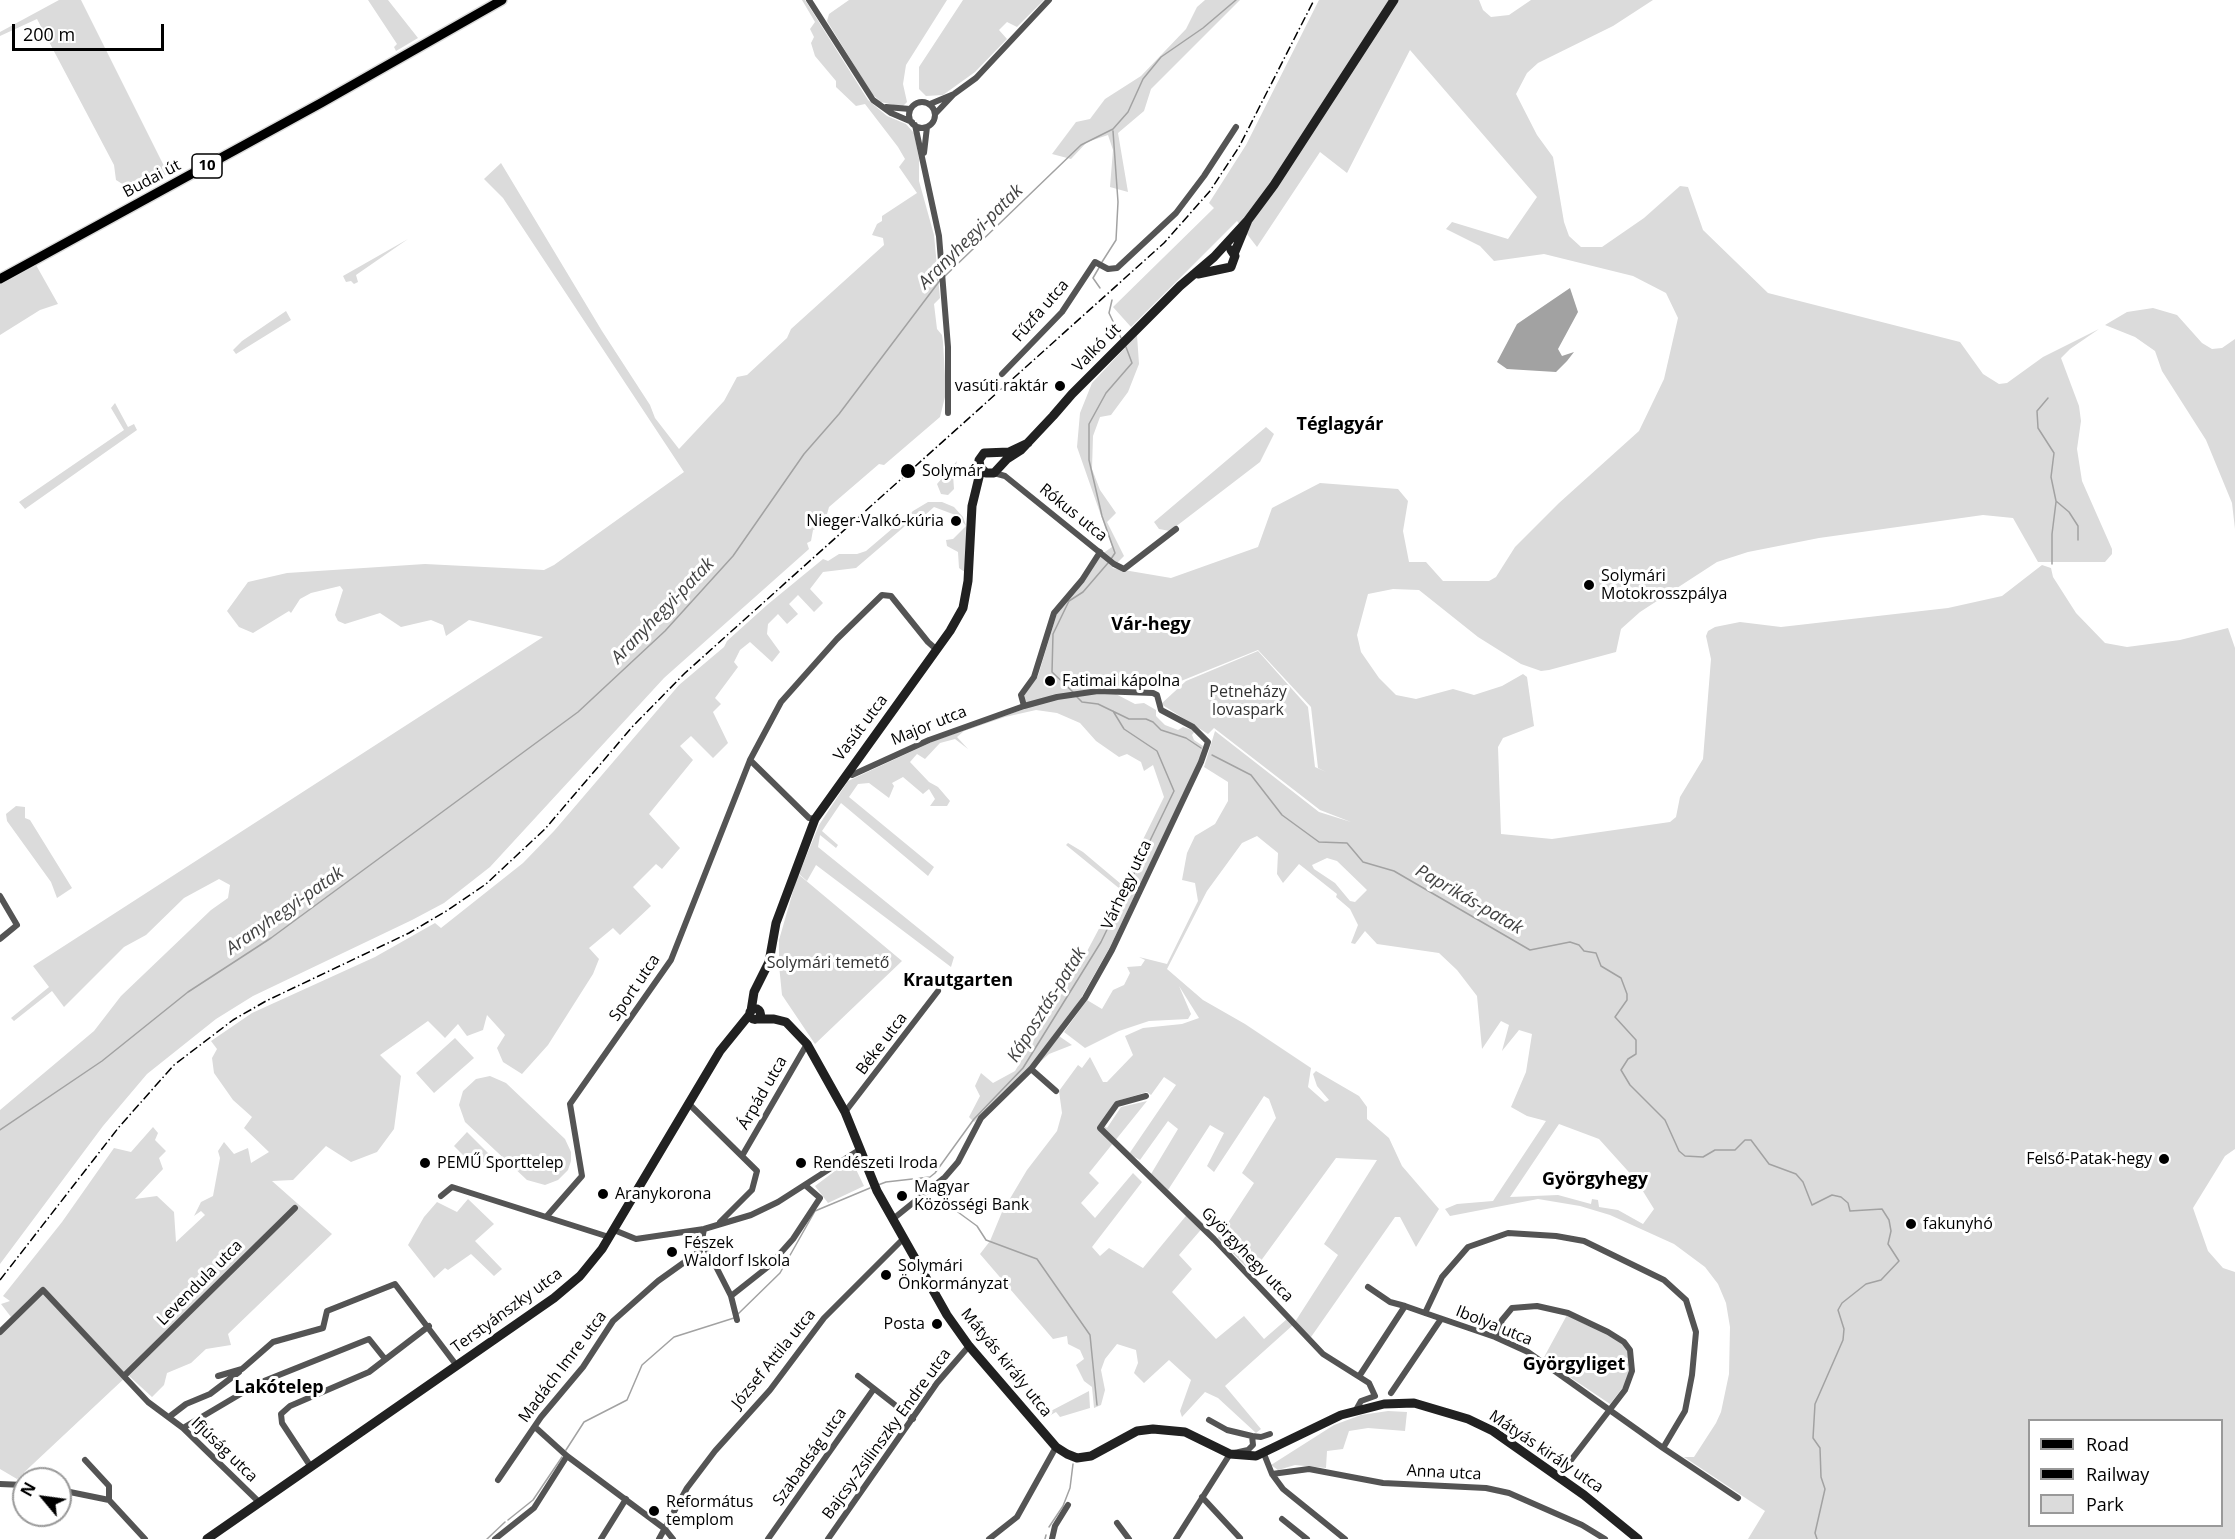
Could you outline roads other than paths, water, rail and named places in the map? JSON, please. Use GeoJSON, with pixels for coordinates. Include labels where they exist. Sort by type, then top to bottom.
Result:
{"type":"FeatureCollection","features":[{"type":"Feature","properties":{"kind":"main road","name":"Budai út"},"geometry":{"type":"LineString","coordinates":[[0,279],[502,0]]}},
{"type":"Feature","properties":{"kind":"main road"},"geometry":{"type":"LineString","coordinates":[[1221,269],[1216,266],[1214,257],[1217,251],[1223,248],[1248,220],[1281,176],[1394,0]]}},
{"type":"Feature","properties":{"kind":"main road"},"geometry":{"type":"LineString","coordinates":[[1189,277],[1225,270],[1234,264],[1234,254],[1248,220]]}},
{"type":"Feature","properties":{"kind":"main road"},"geometry":{"type":"LineString","coordinates":[[1223,248],[1234,254]]}},
{"type":"Feature","properties":{"kind":"main road","name":"Valkó út"},"geometry":{"type":"LineString","coordinates":[[994,469],[1028,443],[1189,277],[1214,257]]}},
{"type":"Feature","properties":{"kind":"main road"},"geometry":{"type":"LineString","coordinates":[[998,454],[994,469],[979,460],[984,453],[990,451],[998,454],[1028,443]]}},
{"type":"Feature","properties":{"kind":"main road","name":"Vasút utca"},"geometry":{"type":"LineString","coordinates":[[755,1014],[754,992],[769,962],[776,923],[815,819],[958,619],[965,602],[970,518],[975,495],[994,469]]}},
{"type":"Feature","properties":{"kind":"main road","name":"Mátyás király utca"},"geometry":{"type":"LineString","coordinates":[[755,1014],[790,1024],[807,1044],[845,1112],[870,1178],[947,1315],[969,1346],[1056,1447],[1072,1456],[1086,1458],[1137,1431],[1165,1429],[1189,1433],[1230,1454],[1248,1457],[1264,1454],[1325,1422],[1356,1410],[1384,1404],[1408,1403],[1440,1409],[1493,1431],[1558,1477],[1638,1539]]}},
{"type":"Feature","properties":{"kind":"main road","name":"Terstyánszky utca"},"geometry":{"type":"LineString","coordinates":[[207,1539],[565,1289],[587,1268],[612,1233],[727,1040],[755,1014]]}},
{"type":"Feature","properties":{"kind":"street"},"geometry":{"type":"LineString","coordinates":[[809,0],[867,93],[877,105],[913,124],[927,127]]}},
{"type":"Feature","properties":{"kind":"street"},"geometry":{"type":"LineString","coordinates":[[935,114],[954,94],[976,78],[1049,0]]}},
{"type":"Feature","properties":{"kind":"street"},"geometry":{"type":"LineString","coordinates":[[877,105],[892,109],[910,109],[918,102],[930,104],[954,94]]}},
{"type":"Feature","properties":{"kind":"street"},"geometry":{"type":"LineString","coordinates":[[924,160],[927,127],[934,121],[935,114],[930,104]]}},
{"type":"Feature","properties":{"kind":"street"},"geometry":{"type":"LineString","coordinates":[[910,109],[924,160],[939,236],[943,278],[948,412]]}},
{"type":"Feature","properties":{"kind":"street","name":"Fűzfa utca"},"geometry":{"type":"LineString","coordinates":[[1002,374],[1062,312],[1096,264],[1112,269],[1121,265],[1176,213],[1204,177],[1236,127]]}},
{"type":"Feature","properties":{"kind":"street","name":"Rókus utca"},"geometry":{"type":"LineString","coordinates":[[994,469],[1114,564],[1124,569],[1176,529]]}},
{"type":"Feature","properties":{"kind":"street"},"geometry":{"type":"LineString","coordinates":[[1024,705],[1022,695],[1034,677],[1054,613],[1083,580],[1100,552]]}},
{"type":"Feature","properties":{"kind":"street","name":"Sport utca"},"geometry":{"type":"LineString","coordinates":[[547,1216],[582,1176],[570,1104],[671,960],[750,760],[791,689],[882,595],[891,596],[937,650]]}},
{"type":"Feature","properties":{"kind":"street","name":"Major utca"},"geometry":{"type":"LineString","coordinates":[[847,773],[852,775],[929,740],[1024,705],[1098,691],[1147,691],[1157,695],[1161,710],[1193,727],[1208,742]]}},
{"type":"Feature","properties":{"kind":"street","name":"Várhegy utca"},"geometry":{"type":"LineString","coordinates":[[893,1219],[940,1183],[958,1162],[981,1118],[1031,1069],[1085,998],[1112,950],[1201,762],[1208,742]]}},
{"type":"Feature","properties":{"kind":"street"},"geometry":{"type":"LineString","coordinates":[[750,760],[809,818],[815,819]]}},
{"type":"Feature","properties":{"kind":"street"},"geometry":{"type":"LineString","coordinates":[[0,896],[17,926],[0,939]]}},
{"type":"Feature","properties":{"kind":"street","name":"Béke utca"},"geometry":{"type":"LineString","coordinates":[[845,1112],[939,991]]}},
{"type":"Feature","properties":{"kind":"street","name":"Árpád utca"},"geometry":{"type":"LineString","coordinates":[[742,1156],[807,1044]]}},
{"type":"Feature","properties":{"kind":"street"},"geometry":{"type":"LineString","coordinates":[[1031,1069],[1056,1091]]}},
{"type":"Feature","properties":{"kind":"street","name":"Györgyhegy utca"},"geometry":{"type":"LineString","coordinates":[[1146,1096],[1117,1104],[1100,1128],[1214,1239],[1323,1354],[1360,1375],[1369,1383],[1375,1396]]}},
{"type":"Feature","properties":{"kind":"street","name":"Árpád utca"},"geometry":{"type":"LineString","coordinates":[[689,1104],[757,1171],[757,1180],[752,1190],[718,1224]]}},
{"type":"Feature","properties":{"kind":"street"},"geometry":{"type":"LineString","coordinates":[[441,1196],[452,1187],[547,1216],[636,1239],[704,1229],[760,1210],[805,1185],[859,1150]]}},
{"type":"Feature","properties":{"kind":"street"},"geometry":{"type":"LineString","coordinates":[[731,1296],[769,1266],[793,1239],[820,1198],[805,1185]]}},
{"type":"Feature","properties":{"kind":"street","name":"Levendula utca"},"geometry":{"type":"LineString","coordinates":[[124,1376],[295,1208]]}},
{"type":"Feature","properties":{"kind":"street","name":"Madách Imre utca"},"geometry":{"type":"LineString","coordinates":[[498,1480],[535,1427],[583,1367],[613,1321],[658,1281],[700,1251],[704,1229]]}},
{"type":"Feature","properties":{"kind":"street"},"geometry":{"type":"LineString","coordinates":[[1425,1313],[1442,1277],[1468,1247],[1508,1233],[1547,1235],[1584,1241],[1664,1280],[1686,1300],[1696,1332],[1690,1393],[1685,1412],[1663,1448]]}},
{"type":"Feature","properties":{"kind":"street","name":"József Attila utca"},"geometry":{"type":"LineString","coordinates":[[659,1539],[693,1478],[728,1434],[770,1390],[825,1318],[904,1238]]}},
{"type":"Feature","properties":{"kind":"street"},"geometry":{"type":"LineString","coordinates":[[707,1249],[731,1296],[737,1320]]}},
{"type":"Feature","properties":{"kind":"street"},"geometry":{"type":"LineString","coordinates":[[169,1417],[186,1404],[210,1394],[273,1342],[323,1328],[327,1311],[395,1284],[457,1366]]}},
{"type":"Feature","properties":{"kind":"street"},"geometry":{"type":"LineString","coordinates":[[1360,1375],[1405,1306],[1390,1302],[1368,1287]]}},
{"type":"Feature","properties":{"kind":"street","name":"Ifjúság utca"},"geometry":{"type":"LineString","coordinates":[[0,1332],[43,1290],[148,1402],[183,1428],[259,1502]]}},
{"type":"Feature","properties":{"kind":"street","name":"Ibolya utca"},"geometry":{"type":"LineString","coordinates":[[1405,1306],[1495,1337],[1527,1352],[1738,1498]]}},
{"type":"Feature","properties":{"kind":"street"},"geometry":{"type":"LineString","coordinates":[[1495,1337],[1506,1312],[1512,1308],[1537,1306],[1568,1312],[1616,1337],[1630,1350],[1632,1371],[1625,1390],[1558,1477]]}},
{"type":"Feature","properties":{"kind":"street"},"geometry":{"type":"LineString","coordinates":[[1391,1393],[1441,1319]]}},
{"type":"Feature","properties":{"kind":"street"},"geometry":{"type":"LineString","coordinates":[[311,1467],[282,1423],[280,1414],[290,1406],[348,1383],[369,1372],[429,1326]]}},
{"type":"Feature","properties":{"kind":"street"},"geometry":{"type":"LineString","coordinates":[[183,1428],[259,1383],[369,1339],[385,1359]]}},
{"type":"Feature","properties":{"kind":"street","name":"Bajcsy-Zsilinszky Endre utca"},"geometry":{"type":"LineString","coordinates":[[828,1539],[937,1383],[969,1346]]}},
{"type":"Feature","properties":{"kind":"street"},"geometry":{"type":"LineString","coordinates":[[218,1376],[242,1369]]}},
{"type":"Feature","properties":{"kind":"street"},"geometry":{"type":"LineString","coordinates":[[858,1376],[873,1390],[914,1419]]}},
{"type":"Feature","properties":{"kind":"street","name":"Szabadság utca"},"geometry":{"type":"LineString","coordinates":[[768,1539],[873,1390]]}},
{"type":"Feature","properties":{"kind":"street","name":"Mátyás király utca"},"geometry":{"type":"LineString","coordinates":[[1356,1410],[1361,1401],[1375,1396]]}},
{"type":"Feature","properties":{"kind":"street"},"geometry":{"type":"LineString","coordinates":[[1209,1420],[1227,1431],[1261,1437],[1270,1434]]}},
{"type":"Feature","properties":{"kind":"street"},"geometry":{"type":"LineString","coordinates":[[535,1427],[567,1456],[665,1529],[673,1539]]}},
{"type":"Feature","properties":{"kind":"street"},"geometry":{"type":"LineString","coordinates":[[1176,1539],[1230,1454],[1248,1450],[1253,1445],[1252,1436]]}},
{"type":"Feature","properties":{"kind":"street"},"geometry":{"type":"LineString","coordinates":[[989,1539],[1017,1517],[1056,1447]]}},
{"type":"Feature","properties":{"kind":"street"},"geometry":{"type":"LineString","coordinates":[[1264,1454],[1272,1474],[1283,1489],[1345,1539]]}},
{"type":"Feature","properties":{"kind":"street"},"geometry":{"type":"LineString","coordinates":[[495,1539],[534,1508],[567,1456]]}},
{"type":"Feature","properties":{"kind":"street"},"geometry":{"type":"LineString","coordinates":[[85,1460],[109,1486],[109,1500]]}},
{"type":"Feature","properties":{"kind":"street","name":"Anna utca"},"geometry":{"type":"LineString","coordinates":[[1272,1474],[1309,1469],[1383,1483],[1486,1488],[1509,1493],[1582,1525],[1605,1539]]}},
{"type":"Feature","properties":{"kind":"street"},"geometry":{"type":"LineString","coordinates":[[72,1492],[109,1500],[145,1539]]}},
{"type":"Feature","properties":{"kind":"street"},"geometry":{"type":"LineString","coordinates":[[1202,1497],[1240,1538]]}},
{"type":"Feature","properties":{"kind":"street"},"geometry":{"type":"LineString","coordinates":[[601,1539],[626,1499]]}},
{"type":"Feature","properties":{"kind":"street"},"geometry":{"type":"LineString","coordinates":[[1052,1539],[1055,1526],[1068,1504]]}},
{"type":"Feature","properties":{"kind":"street"},"geometry":{"type":"LineString","coordinates":[[1282,1519],[1307,1539]]}},
{"type":"Feature","properties":{"kind":"street"},"geometry":{"type":"LineString","coordinates":[[1117,1523],[1129,1539]]}},
{"type":"Feature","properties":{"kind":"waterway","name":"Aranyhegyi-patak"},"geometry":{"type":"LineString","coordinates":[[945,276],[1081,145],[1113,129],[1128,112],[1143,79],[1161,57],[1203,28],[1236,0]]}},
{"type":"Feature","properties":{"kind":"waterway","name":"Paprikás-patak"},"geometry":{"type":"LineString","coordinates":[[1102,262],[1116,240],[1118,202],[1113,131]]}},
{"type":"Feature","properties":{"kind":"waterway","name":"Paprikás-patak"},"geometry":{"type":"LineString","coordinates":[[1100,266],[1093,278],[1100,288]]}},
{"type":"Feature","properties":{"kind":"waterway","name":"Aranyhegyi-patak"},"geometry":{"type":"LineString","coordinates":[[0,1130],[102,1061],[188,992],[271,938],[578,712],[665,631],[733,556],[804,454],[839,414],[941,279]]}},
{"type":"Feature","properties":{"kind":"waterway","name":"Paprikás-patak"},"geometry":{"type":"LineString","coordinates":[[1112,300],[1109,313],[1121,338]]}},
{"type":"Feature","properties":{"kind":"waterway","name":"Paprikás-patak"},"geometry":{"type":"LineString","coordinates":[[1111,559],[1115,553],[1102,516],[1089,460],[1089,424],[1106,393],[1132,363],[1126,347]]}},
{"type":"Feature","properties":{"kind":"waterway"},"geometry":{"type":"LineString","coordinates":[[2048,398],[2037,411],[2038,428],[2054,453],[2051,477],[2056,501],[2069,512],[2078,526],[2078,540]]}},
{"type":"Feature","properties":{"kind":"waterway"},"geometry":{"type":"LineString","coordinates":[[2052,564],[2052,534],[2056,502]]}},
{"type":"Feature","properties":{"kind":"waterway","name":"Paprikás-patak"},"geometry":{"type":"LineString","coordinates":[[1074,693],[1052,672],[1053,634],[1069,601],[1083,592],[1108,563]]}},
{"type":"Feature","properties":{"kind":"waterway","name":"Paprikás-patak"},"geometry":{"type":"LineString","coordinates":[[1077,697],[1082,702],[1098,704],[1129,719],[1146,719],[1161,730],[1186,738],[1201,748]]}},
{"type":"Feature","properties":{"kind":"waterway","name":"Káposztás-patak"},"geometry":{"type":"LineString","coordinates":[[878,1185],[930,1177],[935,1173],[974,1119],[1023,1068],[1101,942],[1174,791],[1157,751],[1124,729],[1113,711]]}},
{"type":"Feature","properties":{"kind":"waterway","name":"Paprikás-patak"},"geometry":{"type":"LineString","coordinates":[[1212,755],[1251,775],[1282,815],[1319,842],[1347,843],[1363,862],[1394,871],[1530,950],[1570,942],[1579,945],[1584,951],[1596,953],[1601,966],[1621,978],[1627,994],[1627,1000],[1615,1017],[1636,1040],[1636,1054],[1628,1059],[1621,1070],[1630,1085],[1665,1120],[1679,1151],[1685,1156],[1703,1157],[1715,1150],[1735,1150],[1745,1140],[1751,1140],[1769,1164],[1796,1174],[1803,1182],[1812,1205],[1832,1195],[1841,1197],[1848,1203],[1850,1211],[1882,1209],[1889,1220],[1891,1231],[1888,1244],[1899,1261],[1881,1280],[1866,1284],[1842,1303],[1838,1310],[1844,1329],[1843,1340],[1815,1404],[1813,1438],[1820,1448],[1821,1477],[1825,1489],[1815,1533],[1817,1539]]}},
{"type":"Feature","properties":{"kind":"waterway","name":"Káposztás-patak"},"geometry":{"type":"LineString","coordinates":[[738,1314],[780,1273],[815,1211],[870,1188]]}},
{"type":"Feature","properties":{"kind":"waterway"},"geometry":{"type":"LineString","coordinates":[[936,1190],[951,1207],[977,1226],[986,1240],[1037,1259],[1090,1335],[1097,1405]]}},
{"type":"Feature","properties":{"kind":"waterway","name":"Káposztás-patak"},"geometry":{"type":"LineString","coordinates":[[566,1450],[584,1422],[627,1400],[642,1365],[674,1337],[734,1318]]}},
{"type":"Feature","properties":{"kind":"waterway","name":"Káposztás-patak"},"geometry":{"type":"LineString","coordinates":[[508,1520],[533,1500],[562,1457]]}},
{"type":"Feature","properties":{"kind":"waterway"},"geometry":{"type":"LineString","coordinates":[[1049,1527],[1063,1506],[1070,1488],[1073,1464]]}},
{"type":"Feature","properties":{"kind":"waterway","name":"Káposztás-patak"},"geometry":{"type":"LineString","coordinates":[[487,1539],[505,1522]]}},
{"type":"Feature","properties":{"kind":"waterway"},"geometry":{"type":"LineString","coordinates":[[1045,1539],[1046,1535]]}},
{"type":"Feature","properties":{"kind":"railway"},"geometry":{"type":"LineString","coordinates":[[0,1280],[119,1127],[174,1065],[233,1020],[266,1001],[409,933],[486,884],[545,829],[633,726],[685,673],[1164,243],[1210,191],[1239,147],[1314,0]]}},
{"type":"Feature","properties":{"kind":"place","name":"vasúti raktár"},"geometry":{"type":"Point","coordinates":[1060,386]}},
{"type":"Feature","properties":{"kind":"place","name":"Solymár"},"geometry":{"type":"Point","coordinates":[908,471]}},
{"type":"Feature","properties":{"kind":"place","name":"Nieger-Valkó-kúria"},"geometry":{"type":"Point","coordinates":[956,521]}},
{"type":"Feature","properties":{"kind":"place","name":"Solymári Motokrosszpálya"},"geometry":{"type":"Point","coordinates":[1589,585]}},
{"type":"Feature","properties":{"kind":"place","name":"Fatimai kápolna"},"geometry":{"type":"Point","coordinates":[1050,681]}},
{"type":"Feature","properties":{"kind":"place","name":"Felső-Patak-hegy"},"geometry":{"type":"Point","coordinates":[2164,1159]}},
{"type":"Feature","properties":{"kind":"place","name":"PEMŰ Sporttelep"},"geometry":{"type":"Point","coordinates":[425,1163]}},
{"type":"Feature","properties":{"kind":"place","name":"Rendészeti Iroda"},"geometry":{"type":"Point","coordinates":[801,1163]}},
{"type":"Feature","properties":{"kind":"place","name":"Aranykorona"},"geometry":{"type":"Point","coordinates":[603,1194]}},
{"type":"Feature","properties":{"kind":"place","name":"Magyar Közösségi Bank"},"geometry":{"type":"Point","coordinates":[902,1196]}},
{"type":"Feature","properties":{"kind":"place","name":"fakunyhó"},"geometry":{"type":"Point","coordinates":[1911,1224]}},
{"type":"Feature","properties":{"kind":"place","name":"Fészek Waldorf Iskola"},"geometry":{"type":"Point","coordinates":[672,1252]}},
{"type":"Feature","properties":{"kind":"place","name":"Solymári Önkormányzat"},"geometry":{"type":"Point","coordinates":[886,1275]}},
{"type":"Feature","properties":{"kind":"place","name":"Posta"},"geometry":{"type":"Point","coordinates":[937,1324]}},
{"type":"Feature","properties":{"kind":"place","name":"Református templom"},"geometry":{"type":"Point","coordinates":[654,1511]}},
{"type":"Feature","properties":{"kind":"district","name":"Téglagyár"},"geometry":{"type":"Point","coordinates":[1340,425]}},
{"type":"Feature","properties":{"kind":"district","name":"Vár-hegy"},"geometry":{"type":"Point","coordinates":[1151,625]}},
{"type":"Feature","properties":{"kind":"district","name":"Krautgarten"},"geometry":{"type":"Point","coordinates":[958,981]}},
{"type":"Feature","properties":{"kind":"district","name":"Györgyhegy"},"geometry":{"type":"Point","coordinates":[1595,1180]}},
{"type":"Feature","properties":{"kind":"district","name":"Györgyliget"},"geometry":{"type":"Point","coordinates":[1574,1365]}},
{"type":"Feature","properties":{"kind":"district","name":"Lakótelep"},"geometry":{"type":"Point","coordinates":[279,1388]}},
{"type":"Feature","properties":{"kind":"park label","name":"Petneházy lovaspark"},"geometry":{"type":"Point","coordinates":[1248,701]}},
{"type":"Feature","properties":{"kind":"park label","name":"Solymári temető"},"geometry":{"type":"Point","coordinates":[828,963]}}]}
